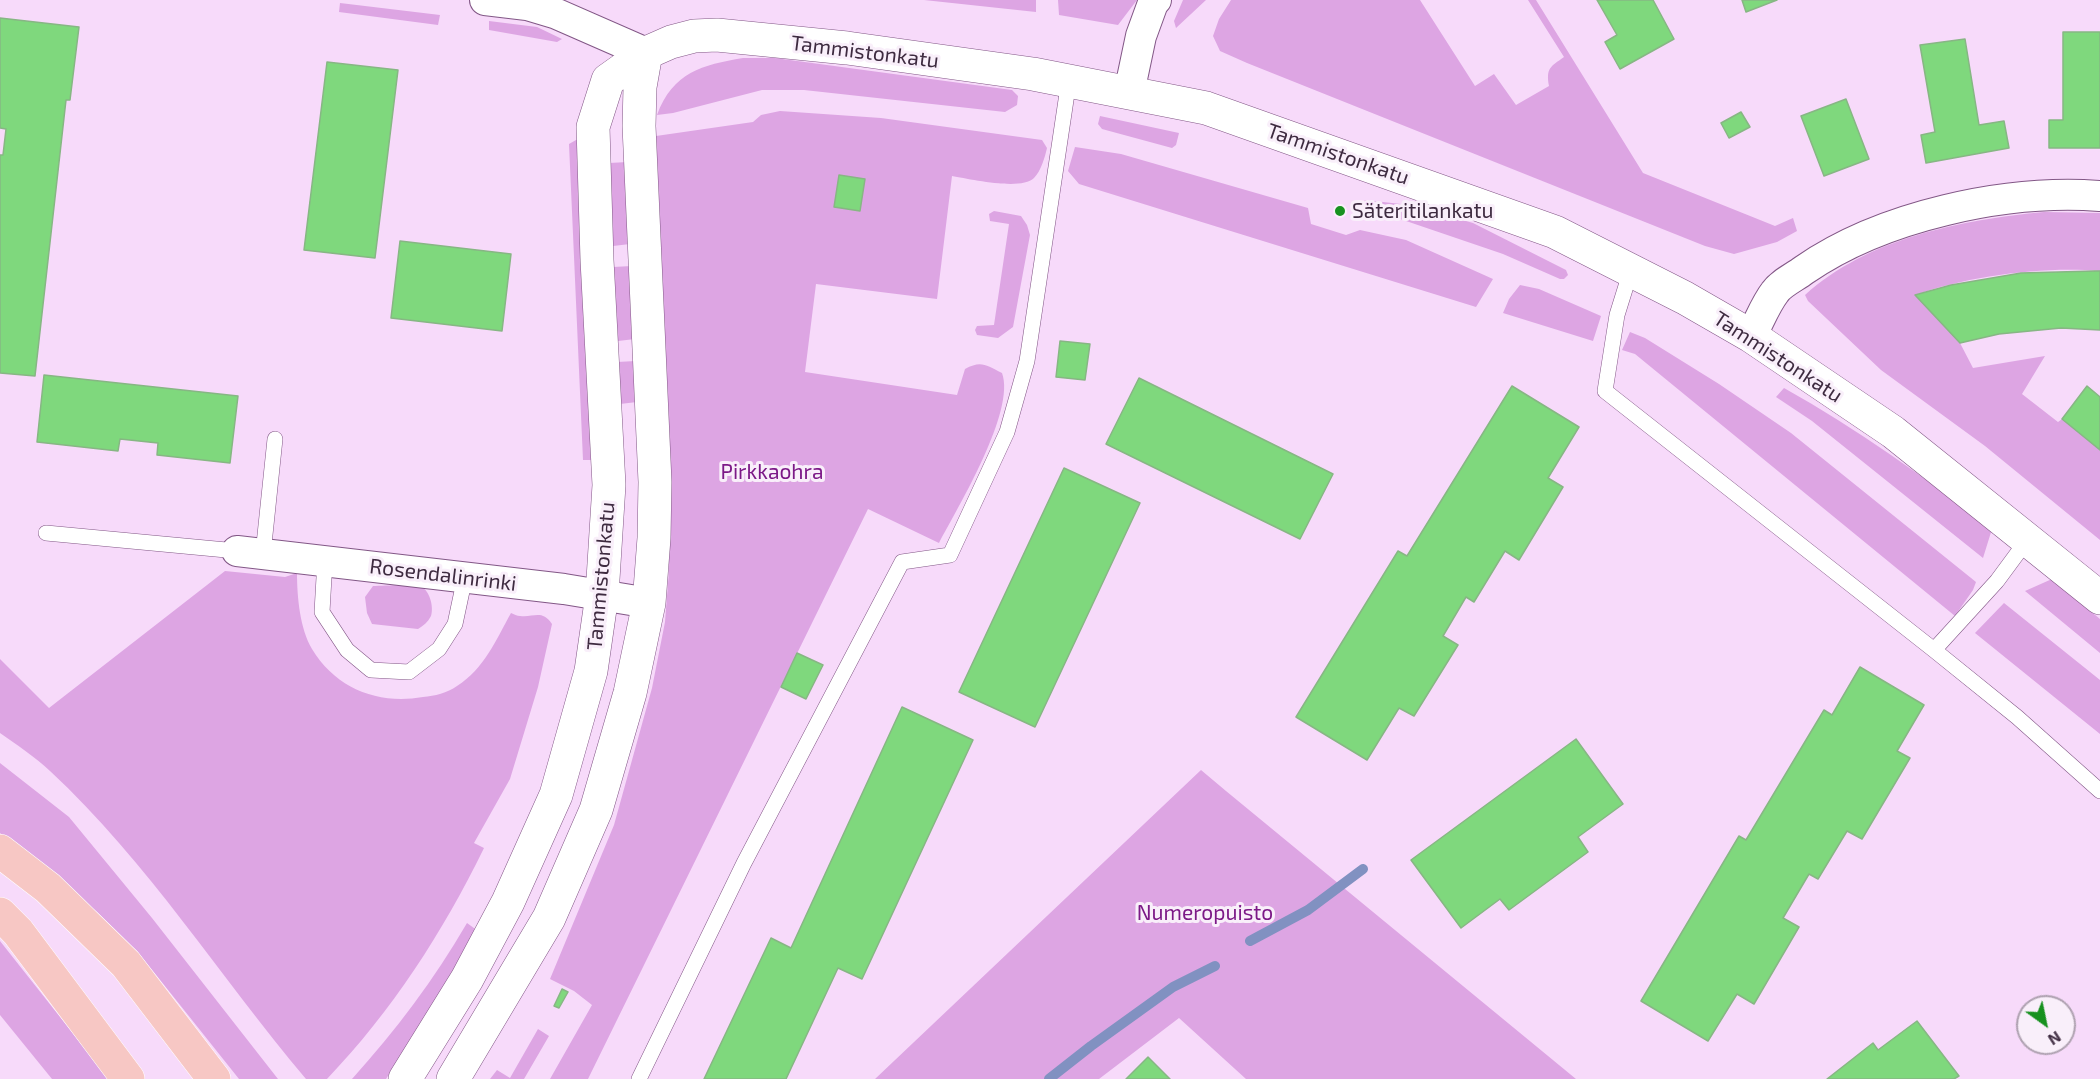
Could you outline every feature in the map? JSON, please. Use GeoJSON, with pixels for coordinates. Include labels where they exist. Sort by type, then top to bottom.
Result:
{"type":"FeatureCollection","features":[{"type":"Feature","properties":{"kind":"main road"},"geometry":{"type":"LineString","coordinates":[[0,851],[48,888],[126,964],[214,1079]]}},
{"type":"Feature","properties":{"kind":"main road"},"geometry":{"type":"LineString","coordinates":[[0,914],[18,932],[128,1079]]}},
{"type":"Feature","properties":{"kind":"street"},"geometry":{"type":"LineString","coordinates":[[485,0],[528,5],[557,14],[646,53]]}},
{"type":"Feature","properties":{"kind":"street"},"geometry":{"type":"LineString","coordinates":[[1129,93],[1141,36],[1156,0]]}},
{"type":"Feature","properties":{"kind":"street","name":"Tammistonkatu"},"geometry":{"type":"LineString","coordinates":[[405,1079],[468,979],[508,902],[556,795],[591,670],[602,595],[609,485],[597,260],[593,127],[608,80],[646,53],[670,42],[694,36],[717,35],[847,48],[1069,80],[1206,108],[1555,232],[1684,298],[1751,336],[1893,432],[2100,598]]}},
{"type":"Feature","properties":{"kind":"street","name":"Tammistonkatu"},"geometry":{"type":"LineString","coordinates":[[453,1079],[549,918],[596,810],[630,693],[649,603],[655,482],[639,126],[640,87],[646,53]]}},
{"type":"Feature","properties":{"kind":"street"},"geometry":{"type":"LineString","coordinates":[[1751,336],[1775,291],[1824,257],[1879,232],[1935,213],[1985,202],[2034,197],[2100,196]]}},
{"type":"Feature","properties":{"kind":"street","name":"Rosendalinrinki"},"geometry":{"type":"LineString","coordinates":[[250,553],[465,577],[649,603]]}},
{"type":"Feature","properties":{"kind":"lane"},"geometry":{"type":"LineString","coordinates":[[639,1079],[744,863],[902,562],[950,555],[1006,432],[1027,361],[1069,80]]}},
{"type":"Feature","properties":{"kind":"lane"},"geometry":{"type":"LineString","coordinates":[[1631,270],[1617,315],[1605,391],[2017,717],[2100,791]]}},
{"type":"Feature","properties":{"kind":"lane"},"geometry":{"type":"LineString","coordinates":[[46,533],[250,553],[275,439]]}},
{"type":"Feature","properties":{"kind":"lane"},"geometry":{"type":"LineString","coordinates":[[1934,650],[1997,581],[2028,539]]}},
{"type":"Feature","properties":{"kind":"lane"},"geometry":{"type":"LineString","coordinates":[[325,560],[322,612],[346,651],[371,670],[409,672],[439,649],[455,624],[465,577]]}},
{"type":"Feature","properties":{"kind":"green space"},"geometry":{"type":"Polygon","coordinates":[[[924,0],[1036,0],[1036,12],[924,0]]]}},
{"type":"Feature","properties":{"kind":"green space"},"geometry":{"type":"Polygon","coordinates":[[[1058,0],[1137,0],[1118,25],[1059,15],[1058,0]]]}},
{"type":"Feature","properties":{"kind":"green space"},"geometry":{"type":"Polygon","coordinates":[[[1183,0],[1206,0],[1176,28],[1174,21],[1183,0]]]}},
{"type":"Feature","properties":{"kind":"green space"},"geometry":{"type":"Polygon","coordinates":[[[1231,0],[1420,0],[1475,86],[1494,74],[1516,105],[1549,86],[1550,68],[1564,57],[1528,0],[1536,0],[1643,173],[1775,226],[1793,218],[1797,231],[1777,242],[1734,254],[1705,246],[1247,63],[1220,51],[1213,36],[1219,19],[1231,0]]]}},
{"type":"Feature","properties":{"kind":"green space"},"geometry":{"type":"Polygon","coordinates":[[[340,3],[440,15],[438,25],[339,12],[340,3]]]}},
{"type":"Feature","properties":{"kind":"green space"},"geometry":{"type":"Polygon","coordinates":[[[489,21],[537,27],[562,39],[557,42],[489,30],[489,21]]]}},
{"type":"Feature","properties":{"kind":"green space"},"geometry":{"type":"Polygon","coordinates":[[[743,58],[775,58],[1012,90],[1018,96],[1017,105],[1005,112],[804,90],[762,90],[657,115],[671,89],[680,80],[702,68],[743,58]]]}},
{"type":"Feature","properties":{"kind":"green space","name":"Pirkkaohra"},"geometry":{"type":"Polygon","coordinates":[[[780,111],[881,118],[1042,140],[1047,148],[1044,160],[1034,178],[1027,182],[1007,184],[952,176],[937,299],[816,284],[805,372],[957,395],[965,369],[980,364],[1002,373],[1004,390],[1001,411],[983,459],[939,543],[868,509],[588,1079],[550,1079],[592,1005],[574,991],[550,979],[614,825],[652,688],[665,622],[669,570],[669,496],[656,136],[753,122],[761,115],[780,111]]]}},
{"type":"Feature","properties":{"kind":"green space"},"geometry":{"type":"Polygon","coordinates":[[[1100,116],[1179,133],[1176,145],[1172,148],[1102,129],[1098,124],[1100,116]]]}},
{"type":"Feature","properties":{"kind":"green space"},"geometry":{"type":"Polygon","coordinates":[[[581,139],[596,460],[583,460],[569,144],[581,139]]]}},
{"type":"Feature","properties":{"kind":"green space"},"geometry":{"type":"Polygon","coordinates":[[[1075,147],[1121,154],[1308,208],[1311,224],[1346,235],[1360,230],[1406,240],[1493,279],[1476,307],[1079,184],[1068,171],[1075,147]]]}},
{"type":"Feature","properties":{"kind":"green space"},"geometry":{"type":"Polygon","coordinates":[[[628,162],[630,244],[613,246],[609,163],[628,162]]]}},
{"type":"Feature","properties":{"kind":"green space"},"geometry":{"type":"Polygon","coordinates":[[[1365,200],[1410,205],[1473,223],[1566,270],[1568,275],[1560,279],[1503,254],[1362,206],[1365,200]]]}},
{"type":"Feature","properties":{"kind":"green space"},"geometry":{"type":"Polygon","coordinates":[[[994,211],[1021,216],[1030,235],[1013,327],[998,338],[977,335],[975,330],[977,326],[994,325],[1009,224],[990,221],[989,214],[994,211]]]}},
{"type":"Feature","properties":{"kind":"green space"},"geometry":{"type":"Polygon","coordinates":[[[2044,212],[2100,213],[2100,271],[2055,270],[2006,274],[1936,288],[1915,295],[1960,343],[1973,368],[2045,356],[2022,394],[2058,422],[2062,419],[2100,450],[2100,540],[1985,446],[1881,370],[1808,301],[1805,295],[1830,275],[1857,259],[1917,235],[1981,220],[2044,212]]]}},
{"type":"Feature","properties":{"kind":"green space"},"geometry":{"type":"Polygon","coordinates":[[[632,266],[635,339],[618,341],[613,267],[632,266]]]}},
{"type":"Feature","properties":{"kind":"green space"},"geometry":{"type":"Polygon","coordinates":[[[1520,285],[1539,289],[1601,316],[1593,341],[1503,313],[1509,299],[1520,285]]]}},
{"type":"Feature","properties":{"kind":"green space"},"geometry":{"type":"Polygon","coordinates":[[[1630,332],[1645,338],[1719,384],[1791,433],[1976,582],[1955,616],[1635,354],[1622,350],[1630,332]]]}},
{"type":"Feature","properties":{"kind":"green space"},"geometry":{"type":"Polygon","coordinates":[[[636,361],[637,402],[620,404],[617,362],[636,361]]]}},
{"type":"Feature","properties":{"kind":"green space"},"geometry":{"type":"Polygon","coordinates":[[[1784,388],[1891,455],[1992,529],[1983,558],[1812,421],[1776,397],[1784,388]]]}},
{"type":"Feature","properties":{"kind":"green space"},"geometry":{"type":"Polygon","coordinates":[[[225,571],[285,577],[297,573],[302,622],[312,649],[322,663],[346,684],[375,696],[407,699],[432,696],[457,686],[482,663],[511,613],[519,616],[541,615],[552,624],[538,687],[510,779],[474,843],[484,848],[415,970],[373,1026],[327,1079],[306,1079],[119,843],[50,771],[0,733],[0,659],[49,708],[225,571]]]}},
{"type":"Feature","properties":{"kind":"green space"},"geometry":{"type":"Polygon","coordinates":[[[2052,579],[2100,619],[2100,653],[2025,591],[2052,579]]]}},
{"type":"Feature","properties":{"kind":"green space"},"geometry":{"type":"Polygon","coordinates":[[[373,586],[421,587],[427,592],[430,600],[431,616],[418,629],[372,624],[367,613],[365,597],[373,586]]]}},
{"type":"Feature","properties":{"kind":"green space"},"geometry":{"type":"Polygon","coordinates":[[[2004,603],[2100,680],[2100,734],[1975,633],[2004,603]]]}},
{"type":"Feature","properties":{"kind":"green space"},"geometry":{"type":"Polygon","coordinates":[[[0,763],[69,817],[152,918],[278,1079],[239,1079],[137,951],[98,913],[0,833],[0,763]]]}},
{"type":"Feature","properties":{"kind":"green space","name":"Numeropuisto"},"geometry":{"type":"Polygon","coordinates":[[[1201,770],[1576,1079],[1246,1079],[1179,1018],[1099,1079],[875,1079],[1201,770]]]}},
{"type":"Feature","properties":{"kind":"green space"},"geometry":{"type":"Polygon","coordinates":[[[467,923],[478,931],[473,941],[386,1079],[352,1079],[414,1004],[467,923]]]}},
{"type":"Feature","properties":{"kind":"green space"},"geometry":{"type":"Polygon","coordinates":[[[0,941],[109,1079],[52,1079],[0,1015],[0,941]]]}},
{"type":"Feature","properties":{"kind":"green space"},"geometry":{"type":"Polygon","coordinates":[[[538,1029],[549,1036],[524,1079],[490,1079],[497,1070],[510,1078],[538,1029]]]}},
{"type":"Feature","properties":{"kind":"building"},"geometry":{"type":"Polygon","coordinates":[[[1597,0],[1653,0],[1674,39],[1620,69],[1605,42],[1617,35],[1597,0]]]}},
{"type":"Feature","properties":{"kind":"building"},"geometry":{"type":"Polygon","coordinates":[[[1742,0],[1777,0],[1746,12],[1742,0]]]}},
{"type":"Feature","properties":{"kind":"building"},"geometry":{"type":"Polygon","coordinates":[[[0,18],[79,27],[70,100],[66,100],[35,376],[0,373],[0,155],[3,155],[6,129],[0,128],[0,18]]]}},
{"type":"Feature","properties":{"kind":"building"},"geometry":{"type":"Polygon","coordinates":[[[2063,32],[2100,32],[2100,148],[2049,148],[2049,120],[2063,120],[2063,32]]]}},
{"type":"Feature","properties":{"kind":"building"},"geometry":{"type":"Polygon","coordinates":[[[1965,39],[1979,125],[2004,121],[2009,148],[1926,163],[1921,135],[1935,132],[1920,45],[1965,39]]]}},
{"type":"Feature","properties":{"kind":"building"},"geometry":{"type":"Polygon","coordinates":[[[327,62],[398,70],[375,258],[304,250],[327,62]]]}},
{"type":"Feature","properties":{"kind":"building"},"geometry":{"type":"Polygon","coordinates":[[[1846,99],[1869,159],[1824,176],[1801,116],[1846,99]]]}},
{"type":"Feature","properties":{"kind":"building"},"geometry":{"type":"Polygon","coordinates":[[[1741,112],[1750,127],[1729,138],[1721,123],[1741,112]]]}},
{"type":"Feature","properties":{"kind":"building"},"geometry":{"type":"Polygon","coordinates":[[[839,175],[865,179],[860,211],[834,207],[839,175]]]}},
{"type":"Feature","properties":{"kind":"building"},"geometry":{"type":"Polygon","coordinates":[[[400,241],[511,254],[502,331],[391,318],[400,241]]]}},
{"type":"Feature","properties":{"kind":"building"},"geometry":{"type":"Polygon","coordinates":[[[2100,271],[2100,330],[2061,328],[1999,334],[1960,343],[1915,295],[1951,285],[2021,273],[2100,271]]]}},
{"type":"Feature","properties":{"kind":"building"},"geometry":{"type":"Polygon","coordinates":[[[1060,341],[1090,344],[1085,380],[1056,377],[1060,341]]]}},
{"type":"Feature","properties":{"kind":"building"},"geometry":{"type":"Polygon","coordinates":[[[44,375],[238,396],[230,463],[157,455],[158,443],[120,439],[118,451],[37,442],[44,375]]]}},
{"type":"Feature","properties":{"kind":"building"},"geometry":{"type":"Polygon","coordinates":[[[1139,378],[1333,474],[1300,539],[1106,444],[1139,378]]]}},
{"type":"Feature","properties":{"kind":"building"},"geometry":{"type":"Polygon","coordinates":[[[1512,386],[1579,427],[1548,478],[1563,487],[1519,560],[1505,551],[1474,602],[1466,597],[1443,636],[1458,645],[1414,716],[1399,708],[1367,760],[1296,717],[1398,551],[1407,556],[1512,386]]]}},
{"type":"Feature","properties":{"kind":"building"},"geometry":{"type":"Polygon","coordinates":[[[2087,386],[2100,397],[2100,450],[2062,419],[2087,386]]]}},
{"type":"Feature","properties":{"kind":"building"},"geometry":{"type":"Polygon","coordinates":[[[1064,468],[1140,503],[1035,727],[959,692],[1064,468]]]}},
{"type":"Feature","properties":{"kind":"building"},"geometry":{"type":"Polygon","coordinates":[[[797,653],[823,665],[806,699],[781,687],[797,653]]]}},
{"type":"Feature","properties":{"kind":"building"},"geometry":{"type":"Polygon","coordinates":[[[1860,667],[1924,705],[1897,751],[1910,758],[1862,839],[1847,831],[1818,879],[1809,874],[1783,918],[1799,927],[1754,1004],[1737,994],[1708,1041],[1641,1001],[1739,836],[1746,840],[1824,710],[1832,715],[1860,667]]]}},
{"type":"Feature","properties":{"kind":"building"},"geometry":{"type":"Polygon","coordinates":[[[902,707],[973,740],[862,979],[838,968],[786,1079],[704,1079],[771,938],[791,948],[902,707]]]}},
{"type":"Feature","properties":{"kind":"building"},"geometry":{"type":"Polygon","coordinates":[[[1576,739],[1623,804],[1578,837],[1588,852],[1509,910],[1500,899],[1461,928],[1411,860],[1576,739]]]}},
{"type":"Feature","properties":{"kind":"building"},"geometry":{"type":"Polygon","coordinates":[[[562,989],[568,992],[559,1008],[554,1006],[562,989]]]}},
{"type":"Feature","properties":{"kind":"building"},"geometry":{"type":"Polygon","coordinates":[[[1917,1021],[1959,1076],[1954,1079],[1827,1079],[1873,1043],[1878,1050],[1917,1021]]]}},
{"type":"Feature","properties":{"kind":"building"},"geometry":{"type":"Polygon","coordinates":[[[1148,1057],[1170,1079],[1126,1079],[1148,1057]]]}},
{"type":"Feature","properties":{"kind":"waterway"},"geometry":{"type":"LineString","coordinates":[[1250,941],[1308,910],[1363,869]]}},
{"type":"Feature","properties":{"kind":"waterway"},"geometry":{"type":"LineString","coordinates":[[1049,1079],[1173,987],[1215,966]]}},
{"type":"Feature","properties":{"kind":"place","name":"Säteritilankatu"},"geometry":{"type":"Point","coordinates":[1340,211]}}]}
